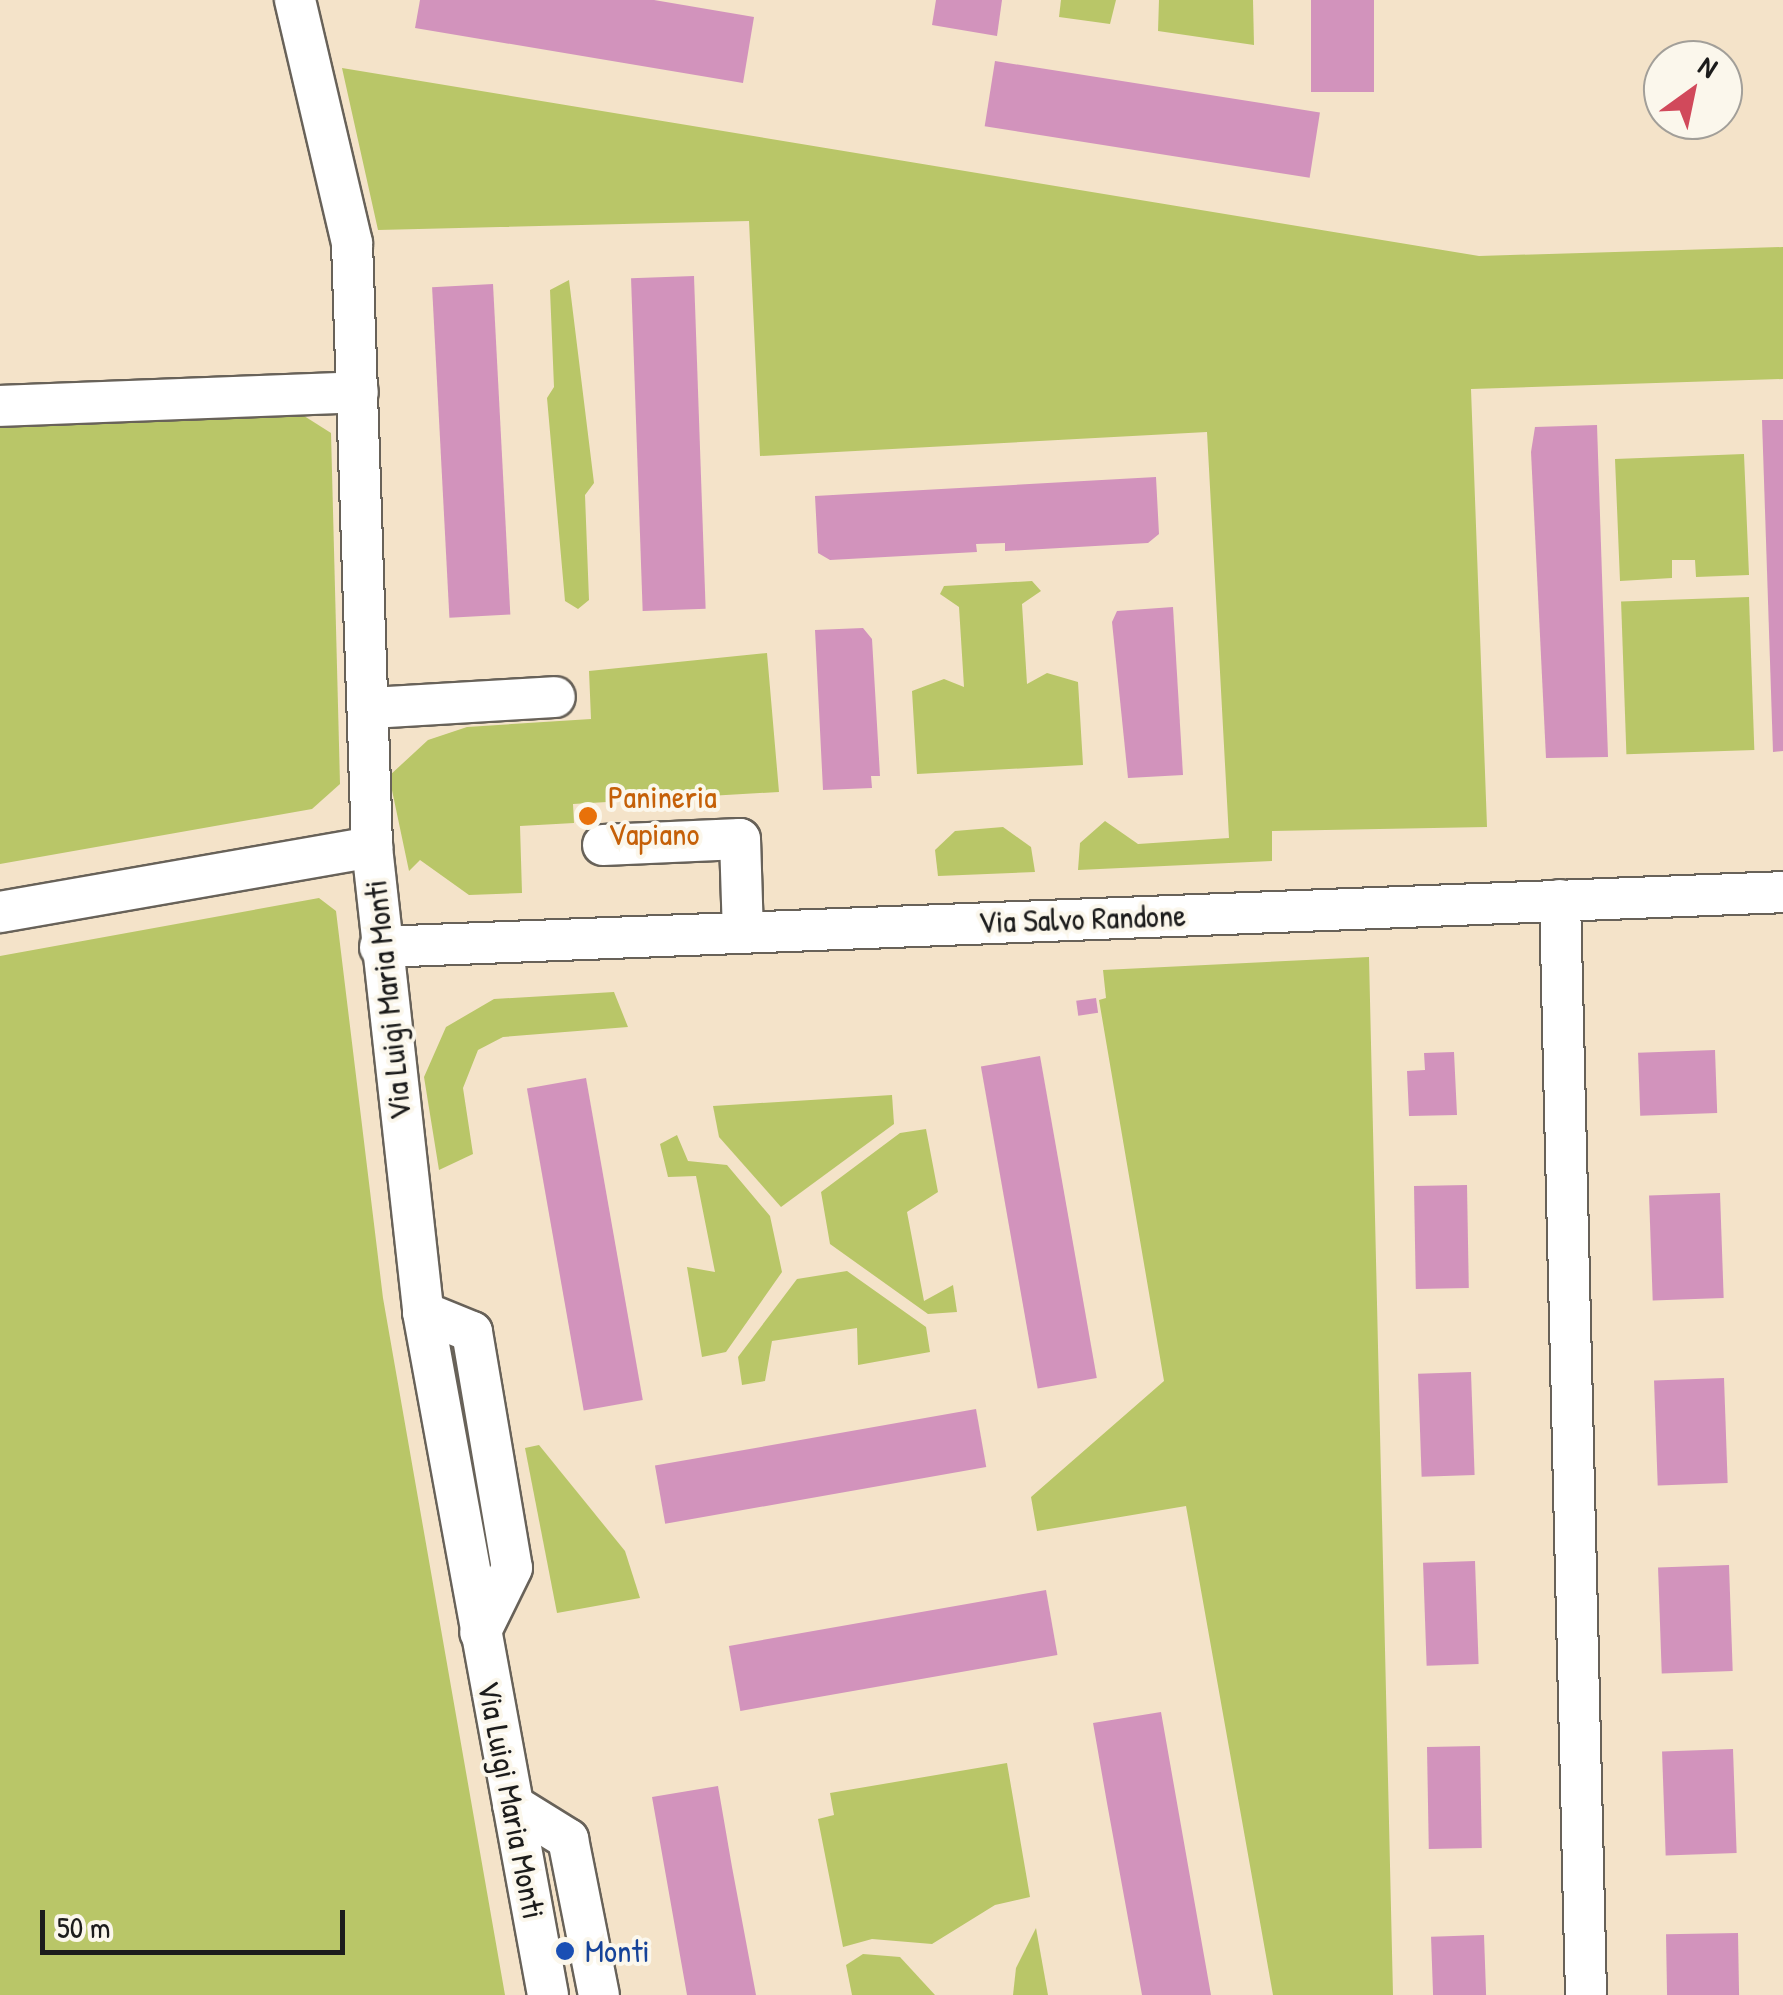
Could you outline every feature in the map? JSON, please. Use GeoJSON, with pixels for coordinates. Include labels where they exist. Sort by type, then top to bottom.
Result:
{"type":"FeatureCollection","features":[{"type":"Feature","properties":{"kind":"street","name":"Via Luigi Maria Monti"},"geometry":{"type":"LineString","coordinates":[[294,0],[352,242],[372,846],[423,1312],[548,1995]]}},
{"type":"Feature","properties":{"kind":"street"},"geometry":{"type":"LineString","coordinates":[[0,406],[358,392]]}},
{"type":"Feature","properties":{"kind":"street"},"geometry":{"type":"LineString","coordinates":[[370,708],[556,696]]}},
{"type":"Feature","properties":{"kind":"street"},"geometry":{"type":"LineString","coordinates":[[603,845],[740,839],[744,932]]}},
{"type":"Feature","properties":{"kind":"street"},"geometry":{"type":"LineString","coordinates":[[0,912],[372,846]]}},
{"type":"Feature","properties":{"kind":"street","name":"Via Salvo Randone"},"geometry":{"type":"LineString","coordinates":[[380,946],[1783,892]]}},
{"type":"Feature","properties":{"kind":"street"},"geometry":{"type":"LineString","coordinates":[[1560,900],[1586,1995]]}},
{"type":"Feature","properties":{"kind":"street"},"geometry":{"type":"LineString","coordinates":[[513,1804],[568,1839],[599,1995]]}},
{"type":"Feature","properties":{"kind":"green space"},"geometry":{"type":"Polygon","coordinates":[[[1061,0],[1116,0],[1110,24],[1059,17],[1061,0]]]}},
{"type":"Feature","properties":{"kind":"green space"},"geometry":{"type":"Polygon","coordinates":[[[1159,0],[1253,0],[1254,45],[1158,31],[1159,0]]]}},
{"type":"Feature","properties":{"kind":"green space"},"geometry":{"type":"Polygon","coordinates":[[[342,68],[1479,256],[1783,247],[1783,379],[1471,389],[1487,827],[1272,831],[1272,861],[1078,870],[1080,843],[1105,821],[1138,844],[1229,838],[1207,432],[760,456],[749,221],[378,230],[342,68]]]}},
{"type":"Feature","properties":{"kind":"green space"},"geometry":{"type":"Polygon","coordinates":[[[569,280],[594,483],[585,495],[589,600],[578,609],[565,601],[547,398],[554,387],[550,290],[569,280]]]}},
{"type":"Feature","properties":{"kind":"green space"},"geometry":{"type":"Polygon","coordinates":[[[301,414],[331,433],[340,784],[312,809],[0,864],[0,423],[301,414]]]}},
{"type":"Feature","properties":{"kind":"green space"},"geometry":{"type":"Polygon","coordinates":[[[1744,454],[1749,575],[1696,577],[1695,560],[1672,560],[1672,578],[1620,581],[1615,459],[1744,454]]]}},
{"type":"Feature","properties":{"kind":"green space"},"geometry":{"type":"Polygon","coordinates":[[[1032,581],[1041,591],[1022,604],[1027,684],[1047,673],[1078,682],[1083,765],[917,774],[912,691],[944,679],[964,687],[959,607],[940,594],[944,586],[1032,581]]]}},
{"type":"Feature","properties":{"kind":"green space"},"geometry":{"type":"Polygon","coordinates":[[[1749,597],[1754,750],[1626,754],[1621,601],[1749,597]]]}},
{"type":"Feature","properties":{"kind":"green space"},"geometry":{"type":"Polygon","coordinates":[[[767,653],[779,792],[573,804],[574,823],[520,826],[522,893],[469,895],[420,860],[409,871],[389,776],[428,740],[467,727],[591,719],[589,671],[767,653]]]}},
{"type":"Feature","properties":{"kind":"green space"},"geometry":{"type":"Polygon","coordinates":[[[1003,827],[1031,847],[1035,872],[938,876],[935,850],[955,831],[1003,827]]]}},
{"type":"Feature","properties":{"kind":"green space"},"geometry":{"type":"Polygon","coordinates":[[[319,898],[336,911],[383,1298],[505,1995],[0,1995],[0,956],[319,898]]]}},
{"type":"Feature","properties":{"kind":"green space"},"geometry":{"type":"Polygon","coordinates":[[[1369,957],[1393,1995],[1273,1995],[1186,1506],[1037,1531],[1031,1497],[1164,1381],[1099,1000],[1106,998],[1103,970],[1369,957]]]}},
{"type":"Feature","properties":{"kind":"green space"},"geometry":{"type":"Polygon","coordinates":[[[614,992],[628,1027],[503,1037],[478,1050],[463,1088],[473,1154],[439,1170],[424,1077],[446,1027],[494,999],[614,992]]]}},
{"type":"Feature","properties":{"kind":"green space"},"geometry":{"type":"Polygon","coordinates":[[[892,1095],[894,1124],[781,1207],[719,1137],[713,1106],[892,1095]]]}},
{"type":"Feature","properties":{"kind":"green space"},"geometry":{"type":"Polygon","coordinates":[[[926,1129],[938,1192],[907,1212],[924,1301],[953,1285],[957,1312],[928,1314],[830,1244],[821,1192],[900,1133],[926,1129]]]}},
{"type":"Feature","properties":{"kind":"green space"},"geometry":{"type":"Polygon","coordinates":[[[677,1135],[688,1161],[727,1165],[770,1216],[782,1272],[726,1352],[702,1357],[687,1267],[715,1272],[696,1176],[668,1177],[660,1144],[677,1135]]]}},
{"type":"Feature","properties":{"kind":"green space"},"geometry":{"type":"Polygon","coordinates":[[[847,1271],[926,1327],[930,1352],[858,1365],[857,1328],[772,1341],[765,1381],[742,1385],[738,1357],[797,1279],[847,1271]]]}},
{"type":"Feature","properties":{"kind":"green space"},"geometry":{"type":"Polygon","coordinates":[[[539,1445],[625,1551],[640,1598],[557,1613],[525,1448],[539,1445]]]}},
{"type":"Feature","properties":{"kind":"green space"},"geometry":{"type":"Polygon","coordinates":[[[1007,1763],[1030,1897],[995,1905],[932,1944],[872,1939],[843,1947],[818,1819],[834,1815],[830,1793],[1007,1763]]]}},
{"type":"Feature","properties":{"kind":"green space"},"geometry":{"type":"Polygon","coordinates":[[[1036,1928],[1048,1995],[1013,1995],[1016,1968],[1036,1928]]]}},
{"type":"Feature","properties":{"kind":"green space"},"geometry":{"type":"Polygon","coordinates":[[[863,1954],[900,1957],[935,1995],[852,1995],[846,1965],[863,1954]]]}},
{"type":"Feature","properties":{"kind":"building"},"geometry":{"type":"Polygon","coordinates":[[[420,0],[654,0],[754,17],[743,83],[415,28],[420,0]]]}},
{"type":"Feature","properties":{"kind":"building"},"geometry":{"type":"Polygon","coordinates":[[[936,0],[1002,0],[997,36],[932,25],[936,0]]]}},
{"type":"Feature","properties":{"kind":"building"},"geometry":{"type":"Polygon","coordinates":[[[1311,0],[1374,0],[1374,92],[1311,92],[1311,0]]]}},
{"type":"Feature","properties":{"kind":"building"},"geometry":{"type":"Polygon","coordinates":[[[995,61],[1320,112],[1310,178],[985,126],[995,61]]]}},
{"type":"Feature","properties":{"kind":"building"},"geometry":{"type":"Polygon","coordinates":[[[694,276],[706,609],[643,611],[631,278],[694,276]]]}},
{"type":"Feature","properties":{"kind":"building"},"geometry":{"type":"Polygon","coordinates":[[[493,284],[510,615],[449,618],[432,287],[493,284]]]}},
{"type":"Feature","properties":{"kind":"building"},"geometry":{"type":"Polygon","coordinates":[[[1762,420],[1783,420],[1783,751],[1773,752],[1762,420]]]}},
{"type":"Feature","properties":{"kind":"building"},"geometry":{"type":"Polygon","coordinates":[[[1597,425],[1608,757],[1546,758],[1531,452],[1535,427],[1597,425]]]}},
{"type":"Feature","properties":{"kind":"building"},"geometry":{"type":"Polygon","coordinates":[[[1156,477],[1159,534],[1148,543],[1005,551],[1005,543],[976,544],[977,552],[830,560],[818,553],[815,496],[1156,477]]]}},
{"type":"Feature","properties":{"kind":"building"},"geometry":{"type":"Polygon","coordinates":[[[1173,607],[1183,775],[1128,778],[1112,622],[1117,611],[1173,607]]]}},
{"type":"Feature","properties":{"kind":"building"},"geometry":{"type":"Polygon","coordinates":[[[863,628],[872,639],[880,776],[871,776],[872,788],[823,790],[815,630],[863,628]]]}},
{"type":"Feature","properties":{"kind":"building"},"geometry":{"type":"Polygon","coordinates":[[[1096,998],[1098,1013],[1078,1016],[1076,1001],[1096,998]]]}},
{"type":"Feature","properties":{"kind":"building"},"geometry":{"type":"Polygon","coordinates":[[[1715,1050],[1717,1113],[1640,1116],[1638,1053],[1715,1050]]]}},
{"type":"Feature","properties":{"kind":"building"},"geometry":{"type":"Polygon","coordinates":[[[1454,1052],[1457,1115],[1409,1116],[1407,1071],[1425,1070],[1424,1053],[1454,1052]]]}},
{"type":"Feature","properties":{"kind":"building"},"geometry":{"type":"Polygon","coordinates":[[[1040,1056],[1097,1378],[1038,1388],[981,1066],[1040,1056]]]}},
{"type":"Feature","properties":{"kind":"building"},"geometry":{"type":"Polygon","coordinates":[[[586,1078],[643,1400],[584,1410],[527,1088],[586,1078]]]}},
{"type":"Feature","properties":{"kind":"building"},"geometry":{"type":"Polygon","coordinates":[[[1467,1185],[1469,1288],[1416,1289],[1414,1186],[1467,1185]]]}},
{"type":"Feature","properties":{"kind":"building"},"geometry":{"type":"Polygon","coordinates":[[[1720,1193],[1724,1298],[1653,1300],[1649,1195],[1720,1193]]]}},
{"type":"Feature","properties":{"kind":"building"},"geometry":{"type":"Polygon","coordinates":[[[1471,1372],[1475,1475],[1422,1477],[1418,1374],[1471,1372]]]}},
{"type":"Feature","properties":{"kind":"building"},"geometry":{"type":"Polygon","coordinates":[[[1724,1378],[1728,1483],[1658,1485],[1654,1380],[1724,1378]]]}},
{"type":"Feature","properties":{"kind":"building"},"geometry":{"type":"Polygon","coordinates":[[[976,1409],[986,1467],[665,1524],[655,1466],[976,1409]]]}},
{"type":"Feature","properties":{"kind":"building"},"geometry":{"type":"Polygon","coordinates":[[[1475,1561],[1479,1664],[1427,1666],[1423,1563],[1475,1561]]]}},
{"type":"Feature","properties":{"kind":"building"},"geometry":{"type":"Polygon","coordinates":[[[1729,1565],[1733,1671],[1662,1673],[1658,1567],[1729,1565]]]}},
{"type":"Feature","properties":{"kind":"building"},"geometry":{"type":"Polygon","coordinates":[[[1046,1590],[1057,1655],[740,1711],[729,1646],[1046,1590]]]}},
{"type":"Feature","properties":{"kind":"building"},"geometry":{"type":"Polygon","coordinates":[[[1161,1712],[1211,1995],[1142,1995],[1107,1803],[1093,1723],[1161,1712]]]}},
{"type":"Feature","properties":{"kind":"building"},"geometry":{"type":"Polygon","coordinates":[[[1480,1746],[1482,1848],[1429,1849],[1427,1747],[1480,1746]]]}},
{"type":"Feature","properties":{"kind":"building"},"geometry":{"type":"Polygon","coordinates":[[[1733,1749],[1737,1853],[1666,1855],[1662,1751],[1733,1749]]]}},
{"type":"Feature","properties":{"kind":"building"},"geometry":{"type":"Polygon","coordinates":[[[718,1786],[756,1995],[687,1995],[652,1797],[718,1786]]]}},
{"type":"Feature","properties":{"kind":"building"},"geometry":{"type":"Polygon","coordinates":[[[1738,1933],[1739,1995],[1667,1995],[1666,1934],[1738,1933]]]}},
{"type":"Feature","properties":{"kind":"building"},"geometry":{"type":"Polygon","coordinates":[[[1484,1935],[1486,1995],[1433,1995],[1431,1937],[1484,1935]]]}},
{"type":"Feature","properties":{"kind":"place","name":"Panineria Vapiano"},"geometry":{"type":"Point","coordinates":[588,816]}},
{"type":"Feature","properties":{"kind":"place","name":"Monti"},"geometry":{"type":"Point","coordinates":[565,1951]}}]}
